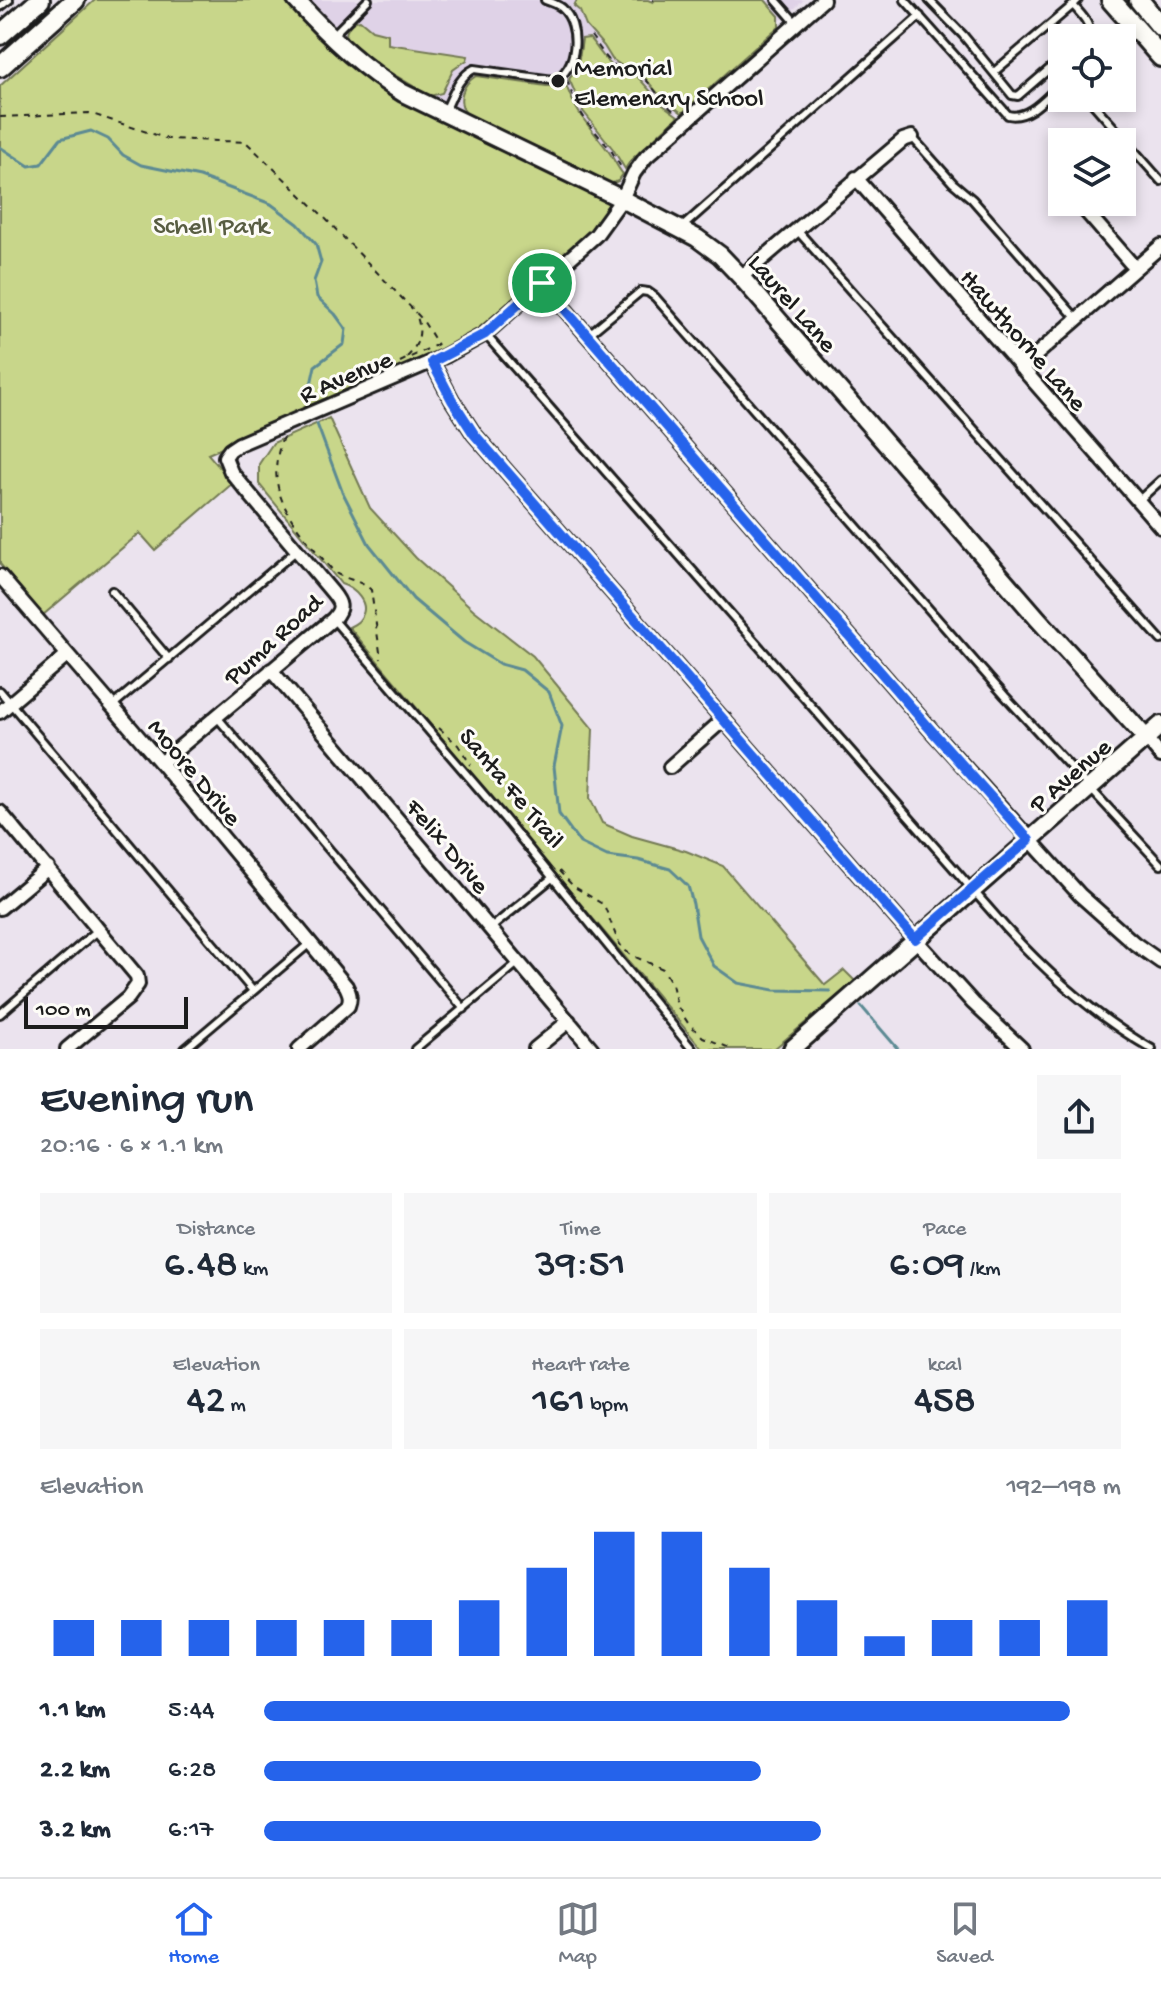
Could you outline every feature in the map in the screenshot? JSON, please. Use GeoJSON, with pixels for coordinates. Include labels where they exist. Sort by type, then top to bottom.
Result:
{"type":"FeatureCollection","features":[{"type":"Feature","properties":{"kind":"main road"},"geometry":{"type":"LineString","coordinates":[[0,67],[75,0]]}},
{"type":"Feature","properties":{"kind":"main road"},"geometry":{"type":"LineString","coordinates":[[1111,0],[1161,57]]}},
{"type":"Feature","properties":{"kind":"main road"},"geometry":{"type":"LineString","coordinates":[[1139,0],[1161,27]]}},
{"type":"Feature","properties":{"kind":"main road"},"geometry":{"type":"LineString","coordinates":[[0,35],[35,5],[45,27]]}},
{"type":"Feature","properties":{"kind":"street","name":"Laurel Lane"},"geometry":{"type":"LineString","coordinates":[[296,0],[331,38],[385,82],[423,104],[622,199],[709,246],[741,277],[1161,756]]}},
{"type":"Feature","properties":{"kind":"street","name":"R Avenue"},"geometry":{"type":"LineString","coordinates":[[225,457],[239,444],[432,362],[485,334],[596,235],[622,199],[634,173],[646,157],[823,0]]}},
{"type":"Feature","properties":{"kind":"street"},"geometry":{"type":"LineString","coordinates":[[741,277],[856,178],[903,140],[912,137]]}},
{"type":"Feature","properties":{"kind":"street","name":"Hawthorne Lane"},"geometry":{"type":"LineString","coordinates":[[856,178],[1161,527]]}},
{"type":"Feature","properties":{"kind":"street"},"geometry":{"type":"LineString","coordinates":[[1090,216],[1135,268]]}},
{"type":"Feature","properties":{"kind":"street"},"geometry":{"type":"LineString","coordinates":[[1021,368],[1161,246]]}},
{"type":"Feature","properties":{"kind":"street"},"geometry":{"type":"LineString","coordinates":[[542,283],[1029,840],[1089,904],[1161,962]]}},
{"type":"Feature","properties":{"kind":"street"},"geometry":{"type":"LineString","coordinates":[[432,362],[474,434],[915,939],[973,1003],[1022,1049]]}},
{"type":"Feature","properties":{"kind":"street","name":"Puma Road"},"geometry":{"type":"LineString","coordinates":[[161,763],[341,610],[341,605],[231,472],[225,457]]}},
{"type":"Feature","properties":{"kind":"street","name":"Moore Drive"},"geometry":{"type":"LineString","coordinates":[[0,576],[161,763],[346,986],[351,999],[348,1006],[299,1049]]}},
{"type":"Feature","properties":{"kind":"street"},"geometry":{"type":"LineString","coordinates":[[5,708],[67,655]]}},
{"type":"Feature","properties":{"kind":"street","name":"Felix Drive"},"geometry":{"type":"LineString","coordinates":[[271,670],[592,1049]]}},
{"type":"Feature","properties":{"kind":"street"},"geometry":{"type":"LineString","coordinates":[[670,767],[724,719]]}},
{"type":"Feature","properties":{"kind":"street","name":"P Avenue"},"geometry":{"type":"LineString","coordinates":[[792,1049],[1161,725]]}},
{"type":"Feature","properties":{"kind":"street"},"geometry":{"type":"LineString","coordinates":[[0,812],[134,970],[138,984],[128,998],[67,1049]]}},
{"type":"Feature","properties":{"kind":"street"},"geometry":{"type":"LineString","coordinates":[[0,908],[48,868]]}},
{"type":"Feature","properties":{"kind":"street"},"geometry":{"type":"LineString","coordinates":[[535,1049],[569,1021]]}},
{"type":"Feature","properties":{"kind":"lane"},"geometry":{"type":"LineString","coordinates":[[0,7],[9,0]]}},
{"type":"Feature","properties":{"kind":"lane"},"geometry":{"type":"LineString","coordinates":[[331,38],[368,0]]}},
{"type":"Feature","properties":{"kind":"lane"},"geometry":{"type":"LineString","coordinates":[[444,114],[459,81],[469,71],[480,69],[553,80],[564,75],[574,48],[574,29],[561,7],[545,0]]}},
{"type":"Feature","properties":{"kind":"lane"},"geometry":{"type":"LineString","coordinates":[[776,0],[797,24]]}},
{"type":"Feature","properties":{"kind":"lane"},"geometry":{"type":"LineString","coordinates":[[905,0],[1008,115],[1024,115],[1048,95]]}},
{"type":"Feature","properties":{"kind":"lane"},"geometry":{"type":"LineString","coordinates":[[929,0],[963,35],[1012,95],[1018,96],[1048,70]]}},
{"type":"Feature","properties":{"kind":"lane"},"geometry":{"type":"LineString","coordinates":[[994,72],[1076,2],[1088,24]]}},
{"type":"Feature","properties":{"kind":"lane"},"geometry":{"type":"LineString","coordinates":[[680,229],[920,16]]}},
{"type":"Feature","properties":{"kind":"lane"},"geometry":{"type":"LineString","coordinates":[[1100,112],[1161,181]]}},
{"type":"Feature","properties":{"kind":"lane"},"geometry":{"type":"LineString","coordinates":[[912,137],[953,183],[972,199],[1077,319]]}},
{"type":"Feature","properties":{"kind":"lane"},"geometry":{"type":"LineString","coordinates":[[796,229],[1161,640]]}},
{"type":"Feature","properties":{"kind":"lane"},"geometry":{"type":"LineString","coordinates":[[588,335],[641,291],[655,297],[994,684],[1161,865]]}},
{"type":"Feature","properties":{"kind":"lane"},"geometry":{"type":"LineString","coordinates":[[485,334],[1026,950],[1068,991],[1152,1049]]}},
{"type":"Feature","properties":{"kind":"lane"},"geometry":{"type":"LineString","coordinates":[[1137,502],[1161,480]]}},
{"type":"Feature","properties":{"kind":"lane"},"geometry":{"type":"LineString","coordinates":[[112,706],[297,550]]}},
{"type":"Feature","properties":{"kind":"lane"},"geometry":{"type":"LineString","coordinates":[[112,591],[169,659]]}},
{"type":"Feature","properties":{"kind":"lane"},"geometry":{"type":"LineString","coordinates":[[333,619],[504,818],[692,1049]]}},
{"type":"Feature","properties":{"kind":"lane"},"geometry":{"type":"LineString","coordinates":[[0,691],[5,708],[253,991]]}},
{"type":"Feature","properties":{"kind":"lane"},"geometry":{"type":"LineString","coordinates":[[217,717],[464,1009]]}},
{"type":"Feature","properties":{"kind":"lane"},"geometry":{"type":"LineString","coordinates":[[491,928],[552,878]]}},
{"type":"Feature","properties":{"kind":"lane"},"geometry":{"type":"LineString","coordinates":[[0,1014],[99,929]]}},
{"type":"Feature","properties":{"kind":"lane"},"geometry":{"type":"LineString","coordinates":[[185,1049],[310,943]]}},
{"type":"Feature","properties":{"kind":"lane"},"geometry":{"type":"LineString","coordinates":[[415,1049],[520,961]]}},
{"type":"Feature","properties":{"kind":"path"},"geometry":{"type":"LineString","coordinates":[[591,36],[612,63],[641,75],[666,106],[681,115]]}},
{"type":"Feature","properties":{"kind":"path"},"geometry":{"type":"LineString","coordinates":[[567,80],[576,105],[624,172]]}},
{"type":"Feature","properties":{"kind":"path"},"geometry":{"type":"LineString","coordinates":[[0,117],[89,113],[168,139],[246,142],[415,310],[445,356]]}},
{"type":"Feature","properties":{"kind":"path"},"geometry":{"type":"LineString","coordinates":[[406,358],[413,351],[420,331],[415,310]]}},
{"type":"Feature","properties":{"kind":"path"},"geometry":{"type":"LineString","coordinates":[[286,435],[281,443],[276,474],[287,514],[334,572],[367,585],[371,590],[382,662]]}},
{"type":"Feature","properties":{"kind":"path","name":"Santa Fe Trail"},"geometry":{"type":"LineString","coordinates":[[439,728],[458,745],[471,765]]}},
{"type":"Feature","properties":{"kind":"path","name":"Santa Fe Trail"},"geometry":{"type":"LineString","coordinates":[[557,868],[573,886],[604,905],[623,949],[663,969],[672,984],[677,1006],[688,1023],[703,1037],[732,1049]]}},
{"type":"Feature","properties":{"kind":"shaded area","name":"Memorial Elemenary School"},"geometry":{"type":"Polygon","coordinates":[[[309,0],[804,0],[649,137],[631,155],[616,182],[430,95],[380,68],[336,32],[309,0]]]}},
{"type":"Feature","properties":{"kind":"green space","name":"Schell Park"},"geometry":{"type":"Polygon","coordinates":[[[95,0],[286,0],[357,71],[427,114],[604,198],[609,210],[591,232],[461,343],[208,454],[233,483],[155,550],[140,533],[43,615],[0,564],[0,86],[95,0]]]}},
{"type":"Feature","properties":{"kind":"green space"},"geometry":{"type":"Polygon","coordinates":[[[577,0],[765,0],[779,16],[779,26],[682,113],[661,97],[638,70],[622,66],[612,59],[574,6],[577,0]]]}},
{"type":"Feature","properties":{"kind":"green space"},"geometry":{"type":"Polygon","coordinates":[[[360,20],[372,30],[388,34],[388,44],[468,56],[467,60],[453,70],[442,93],[430,96],[378,65],[346,39],[349,26],[360,20]]]}},
{"type":"Feature","properties":{"kind":"green space"},"geometry":{"type":"Polygon","coordinates":[[[589,38],[605,59],[619,70],[636,75],[663,105],[678,116],[625,169],[583,111],[569,79],[577,65],[582,39],[589,38]]]}},
{"type":"Feature","properties":{"kind":"green space"},"geometry":{"type":"Polygon","coordinates":[[[476,76],[553,87],[565,82],[578,112],[623,174],[614,183],[604,182],[466,113],[462,93],[476,76]]]}},
{"type":"Feature","properties":{"kind":"green space"},"geometry":{"type":"Polygon","coordinates":[[[329,418],[370,508],[416,558],[474,610],[533,656],[593,729],[590,798],[602,823],[723,866],[825,985],[844,970],[855,981],[774,1049],[702,1049],[349,627],[358,622],[363,613],[360,597],[341,584],[259,484],[259,464],[273,443],[329,418]]]}},
{"type":"Feature","properties":{"kind":"waterway"},"geometry":{"type":"LineString","coordinates":[[0,147],[29,166],[41,164],[60,139],[91,131],[108,139],[123,155],[141,165],[200,177],[271,204],[298,224],[316,244],[321,262],[314,281],[317,297],[346,329],[344,344],[315,366],[308,398]]}},
{"type":"Feature","properties":{"kind":"waterway"},"geometry":{"type":"LineString","coordinates":[[317,424],[342,491],[369,544],[413,599],[464,642],[500,664],[522,670],[549,692],[562,726],[554,766],[559,814],[580,843],[607,856],[670,869],[688,886],[698,936],[714,966],[738,983],[774,990],[830,991]]}},
{"type":"Feature","properties":{"kind":"waterway"},"geometry":{"type":"LineString","coordinates":[[861,1006],[898,1049]]}},
{"type":"Feature","properties":{"kind":"place","name":"Memorial Elemenary School"},"geometry":{"type":"Point","coordinates":[558,81]}},
{"type":"Feature","properties":{"kind":"route"},"geometry":{"type":"LineString","coordinates":[[542,283],[1029,840],[915,939],[474,434],[452,400],[432,362],[485,334],[542,283]]}}]}
